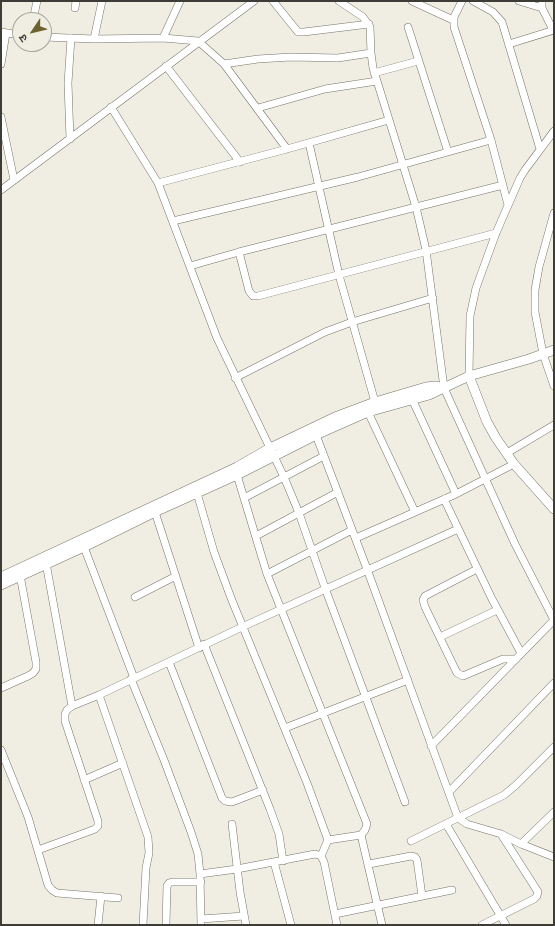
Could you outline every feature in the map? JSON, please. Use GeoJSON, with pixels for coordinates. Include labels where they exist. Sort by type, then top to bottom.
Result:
{"type":"FeatureCollection","features":[{"type":"Feature","properties":{"kind":"street"},"geometry":{"type":"LineString","coordinates":[[35,12],[37,1]]}},
{"type":"Feature","properties":{"kind":"street"},"geometry":{"type":"LineString","coordinates":[[94,39],[102,1]]}},
{"type":"Feature","properties":{"kind":"street"},"geometry":{"type":"LineString","coordinates":[[163,38],[180,1]]}},
{"type":"Feature","properties":{"kind":"street"},"geometry":{"type":"LineString","coordinates":[[1,190],[198,41],[254,1]]}},
{"type":"Feature","properties":{"kind":"street"},"geometry":{"type":"LineString","coordinates":[[273,1],[298,32],[369,24]]}},
{"type":"Feature","properties":{"kind":"street"},"geometry":{"type":"LineString","coordinates":[[339,1],[362,17],[369,24],[371,30],[371,53],[374,73],[416,207],[426,250],[444,388],[515,544],[554,620],[431,746]]}},
{"type":"Feature","properties":{"kind":"street"},"geometry":{"type":"LineString","coordinates":[[412,1],[453,20]]}},
{"type":"Feature","properties":{"kind":"street"},"geometry":{"type":"LineString","coordinates":[[462,1],[453,20],[455,32],[491,140],[508,205]]}},
{"type":"Feature","properties":{"kind":"street"},"geometry":{"type":"LineString","coordinates":[[473,1],[493,12],[502,22],[540,149]]}},
{"type":"Feature","properties":{"kind":"street"},"geometry":{"type":"LineString","coordinates":[[508,44],[554,30],[542,4],[519,1]]}},
{"type":"Feature","properties":{"kind":"street"},"geometry":{"type":"LineString","coordinates":[[408,27],[448,152]]}},
{"type":"Feature","properties":{"kind":"street"},"geometry":{"type":"LineString","coordinates":[[1,64],[3,33]]}},
{"type":"Feature","properties":{"kind":"street"},"geometry":{"type":"LineString","coordinates":[[52,37],[94,39],[163,38],[198,41],[224,64],[287,149]]}},
{"type":"Feature","properties":{"kind":"street"},"geometry":{"type":"LineString","coordinates":[[70,139],[68,83],[71,38]]}},
{"type":"Feature","properties":{"kind":"street"},"geometry":{"type":"LineString","coordinates":[[224,64],[258,59],[291,57],[338,58],[371,53]]}},
{"type":"Feature","properties":{"kind":"street"},"geometry":{"type":"LineString","coordinates":[[374,73],[418,61]]}},
{"type":"Feature","properties":{"kind":"street"},"geometry":{"type":"LineString","coordinates":[[166,66],[240,162]]}},
{"type":"Feature","properties":{"kind":"street"},"geometry":{"type":"LineString","coordinates":[[258,108],[325,89],[377,80]]}},
{"type":"Feature","properties":{"kind":"street"},"geometry":{"type":"LineString","coordinates":[[110,107],[158,183],[204,306],[235,378],[284,477],[405,802]]}},
{"type":"Feature","properties":{"kind":"street"},"geometry":{"type":"LineString","coordinates":[[1,118],[14,180]]}},
{"type":"Feature","properties":{"kind":"street"},"geometry":{"type":"LineString","coordinates":[[158,183],[240,162],[389,120]]}},
{"type":"Feature","properties":{"kind":"street"},"geometry":{"type":"LineString","coordinates":[[554,131],[525,170],[496,233],[476,288],[470,316],[469,376],[487,422],[514,464],[554,509]]}},
{"type":"Feature","properties":{"kind":"street"},"geometry":{"type":"LineString","coordinates":[[173,221],[318,186],[491,140]]}},
{"type":"Feature","properties":{"kind":"street"},"geometry":{"type":"LineString","coordinates":[[309,143],[339,275],[375,402]]}},
{"type":"Feature","properties":{"kind":"street"},"geometry":{"type":"LineString","coordinates":[[190,266],[239,252],[503,185]]}},
{"type":"Feature","properties":{"kind":"street"},"geometry":{"type":"LineString","coordinates":[[554,213],[539,267],[535,290],[535,312],[543,354],[554,386]]}},
{"type":"Feature","properties":{"kind":"street"},"geometry":{"type":"LineString","coordinates":[[239,252],[249,291],[253,296],[261,296],[426,250],[496,233]]}},
{"type":"Feature","properties":{"kind":"street"},"geometry":{"type":"LineString","coordinates":[[235,378],[325,332],[352,322],[433,298]]}},
{"type":"Feature","properties":{"kind":"street"},"geometry":{"type":"LineString","coordinates":[[1,577],[237,467],[368,412],[429,395],[469,376],[529,359],[554,350]]}},
{"type":"Feature","properties":{"kind":"street"},"geometry":{"type":"LineString","coordinates":[[1,585],[237,475],[272,452],[336,417],[375,402],[430,386],[444,388]]}},
{"type":"Feature","properties":{"kind":"street"},"geometry":{"type":"LineString","coordinates":[[412,400],[456,494]]}},
{"type":"Feature","properties":{"kind":"street"},"geometry":{"type":"LineString","coordinates":[[368,412],[415,512]]}},
{"type":"Feature","properties":{"kind":"street"},"geometry":{"type":"LineString","coordinates":[[507,453],[554,425]]}},
{"type":"Feature","properties":{"kind":"street"},"geometry":{"type":"LineString","coordinates":[[316,435],[356,538],[458,818],[467,824],[501,834],[521,844],[554,857]]}},
{"type":"Feature","properties":{"kind":"street"},"geometry":{"type":"LineString","coordinates":[[244,498],[324,456]]}},
{"type":"Feature","properties":{"kind":"street"},"geometry":{"type":"LineString","coordinates":[[356,538],[456,494],[514,464]]}},
{"type":"Feature","properties":{"kind":"street"},"geometry":{"type":"LineString","coordinates":[[237,475],[267,574],[367,824],[366,830],[361,835],[328,840]]}},
{"type":"Feature","properties":{"kind":"street"},"geometry":{"type":"LineString","coordinates":[[256,536],[338,492]]}},
{"type":"Feature","properties":{"kind":"street"},"geometry":{"type":"LineString","coordinates":[[197,493],[214,552],[242,627],[285,728],[328,840],[321,856]]}},
{"type":"Feature","properties":{"kind":"street"},"geometry":{"type":"LineString","coordinates":[[444,499],[497,610],[521,653]]}},
{"type":"Feature","properties":{"kind":"street"},"geometry":{"type":"LineString","coordinates":[[155,512],[176,576],[202,646],[263,790],[279,834],[283,861]]}},
{"type":"Feature","properties":{"kind":"street"},"geometry":{"type":"LineString","coordinates":[[38,850],[95,829],[98,826],[98,821],[65,720],[67,710],[72,706],[99,695],[132,678],[325,588],[458,529]]}},
{"type":"Feature","properties":{"kind":"street"},"geometry":{"type":"LineString","coordinates":[[267,574],[352,530]]}},
{"type":"Feature","properties":{"kind":"street"},"geometry":{"type":"LineString","coordinates":[[84,547],[198,854],[201,882],[201,922],[244,916]]}},
{"type":"Feature","properties":{"kind":"street"},"geometry":{"type":"LineString","coordinates":[[46,563],[72,706]]}},
{"type":"Feature","properties":{"kind":"street"},"geometry":{"type":"LineString","coordinates":[[477,569],[423,597],[426,607],[457,673],[463,676],[503,659],[516,659]]}},
{"type":"Feature","properties":{"kind":"street"},"geometry":{"type":"LineString","coordinates":[[1,688],[33,674],[36,669],[20,576]]}},
{"type":"Feature","properties":{"kind":"street"},"geometry":{"type":"LineString","coordinates":[[135,597],[176,576]]}},
{"type":"Feature","properties":{"kind":"street"},"geometry":{"type":"LineString","coordinates":[[440,637],[497,610]]}},
{"type":"Feature","properties":{"kind":"street"},"geometry":{"type":"LineString","coordinates":[[169,662],[222,798],[225,801],[232,802],[263,790]]}},
{"type":"Feature","properties":{"kind":"street"},"geometry":{"type":"LineString","coordinates":[[285,728],[408,680]]}},
{"type":"Feature","properties":{"kind":"street"},"geometry":{"type":"LineString","coordinates":[[449,792],[554,683]]}},
{"type":"Feature","properties":{"kind":"street"},"geometry":{"type":"LineString","coordinates":[[99,695],[148,837],[149,853],[146,868],[143,925]]}},
{"type":"Feature","properties":{"kind":"street"},"geometry":{"type":"LineString","coordinates":[[411,841],[504,795],[554,747]]}},
{"type":"Feature","properties":{"kind":"street"},"geometry":{"type":"LineString","coordinates":[[1,750],[17,789],[38,850],[48,885],[57,893],[118,898]]}},
{"type":"Feature","properties":{"kind":"street"},"geometry":{"type":"LineString","coordinates":[[84,780],[123,763]]}},
{"type":"Feature","properties":{"kind":"street"},"geometry":{"type":"LineString","coordinates":[[521,844],[554,812]]}},
{"type":"Feature","properties":{"kind":"street"},"geometry":{"type":"LineString","coordinates":[[232,824],[237,869],[246,925]]}},
{"type":"Feature","properties":{"kind":"street"},"geometry":{"type":"LineString","coordinates":[[446,824],[506,925]]}},
{"type":"Feature","properties":{"kind":"street"},"geometry":{"type":"LineString","coordinates":[[482,925],[534,899],[538,892],[501,834]]}},
{"type":"Feature","properties":{"kind":"street"},"geometry":{"type":"LineString","coordinates":[[361,835],[369,864],[382,925]]}},
{"type":"Feature","properties":{"kind":"street"},"geometry":{"type":"LineString","coordinates":[[200,874],[237,869],[315,854],[321,856],[324,862],[337,925]]}},
{"type":"Feature","properties":{"kind":"street"},"geometry":{"type":"LineString","coordinates":[[369,864],[411,856],[415,857],[417,860],[422,896]]}},
{"type":"Feature","properties":{"kind":"street"},"geometry":{"type":"LineString","coordinates":[[274,862],[291,925]]}},
{"type":"Feature","properties":{"kind":"street"},"geometry":{"type":"LineString","coordinates":[[166,925],[167,886],[169,883],[201,882]]}},
{"type":"Feature","properties":{"kind":"street"},"geometry":{"type":"LineString","coordinates":[[335,914],[452,890]]}},
{"type":"Feature","properties":{"kind":"street"},"geometry":{"type":"LineString","coordinates":[[98,925],[101,896]]}}]}
